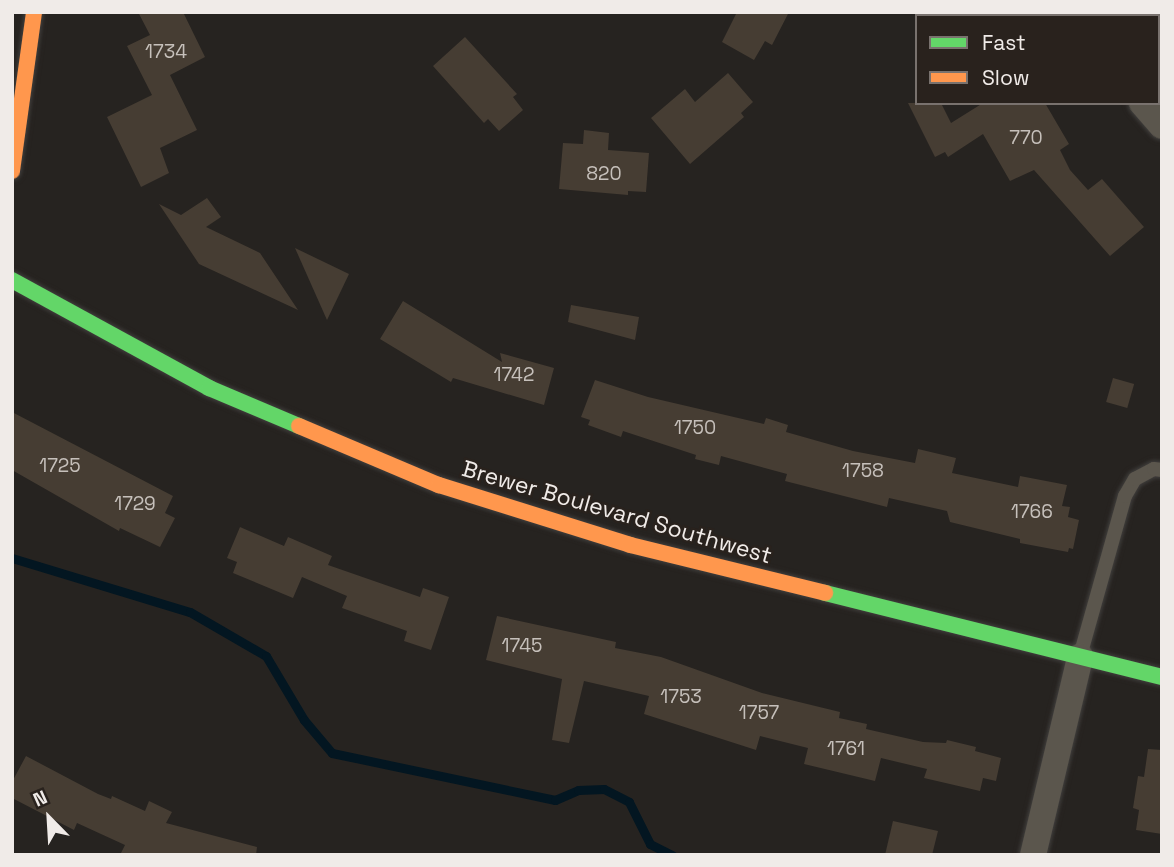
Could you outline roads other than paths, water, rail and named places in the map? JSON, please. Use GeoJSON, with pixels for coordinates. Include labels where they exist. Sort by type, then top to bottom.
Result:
{"type":"FeatureCollection","features":[{"type":"Feature","properties":{"kind":"street"},"geometry":{"type":"LineString","coordinates":[[12,171],[34,12]]}},
{"type":"Feature","properties":{"kind":"street"},"geometry":{"type":"LineString","coordinates":[[1144,105],[1162,125]]}},
{"type":"Feature","properties":{"kind":"street","name":"Brewer Boulevard Southwest"},"geometry":{"type":"LineString","coordinates":[[12,280],[209,388],[439,485],[630,545],[1162,677]]}},
{"type":"Feature","properties":{"kind":"street"},"geometry":{"type":"LineString","coordinates":[[1033,855],[1080,657]]}},
{"type":"Feature","properties":{"kind":"lane"},"geometry":{"type":"LineString","coordinates":[[1080,657],[1125,496],[1135,479],[1154,468],[1162,470]]}},
{"type":"Feature","properties":{"kind":"waterway"},"geometry":{"type":"LineString","coordinates":[[12,558],[190,612],[266,656],[304,720],[332,753],[555,800],[578,790],[604,789],[629,802],[650,844],[672,855]]}}]}
